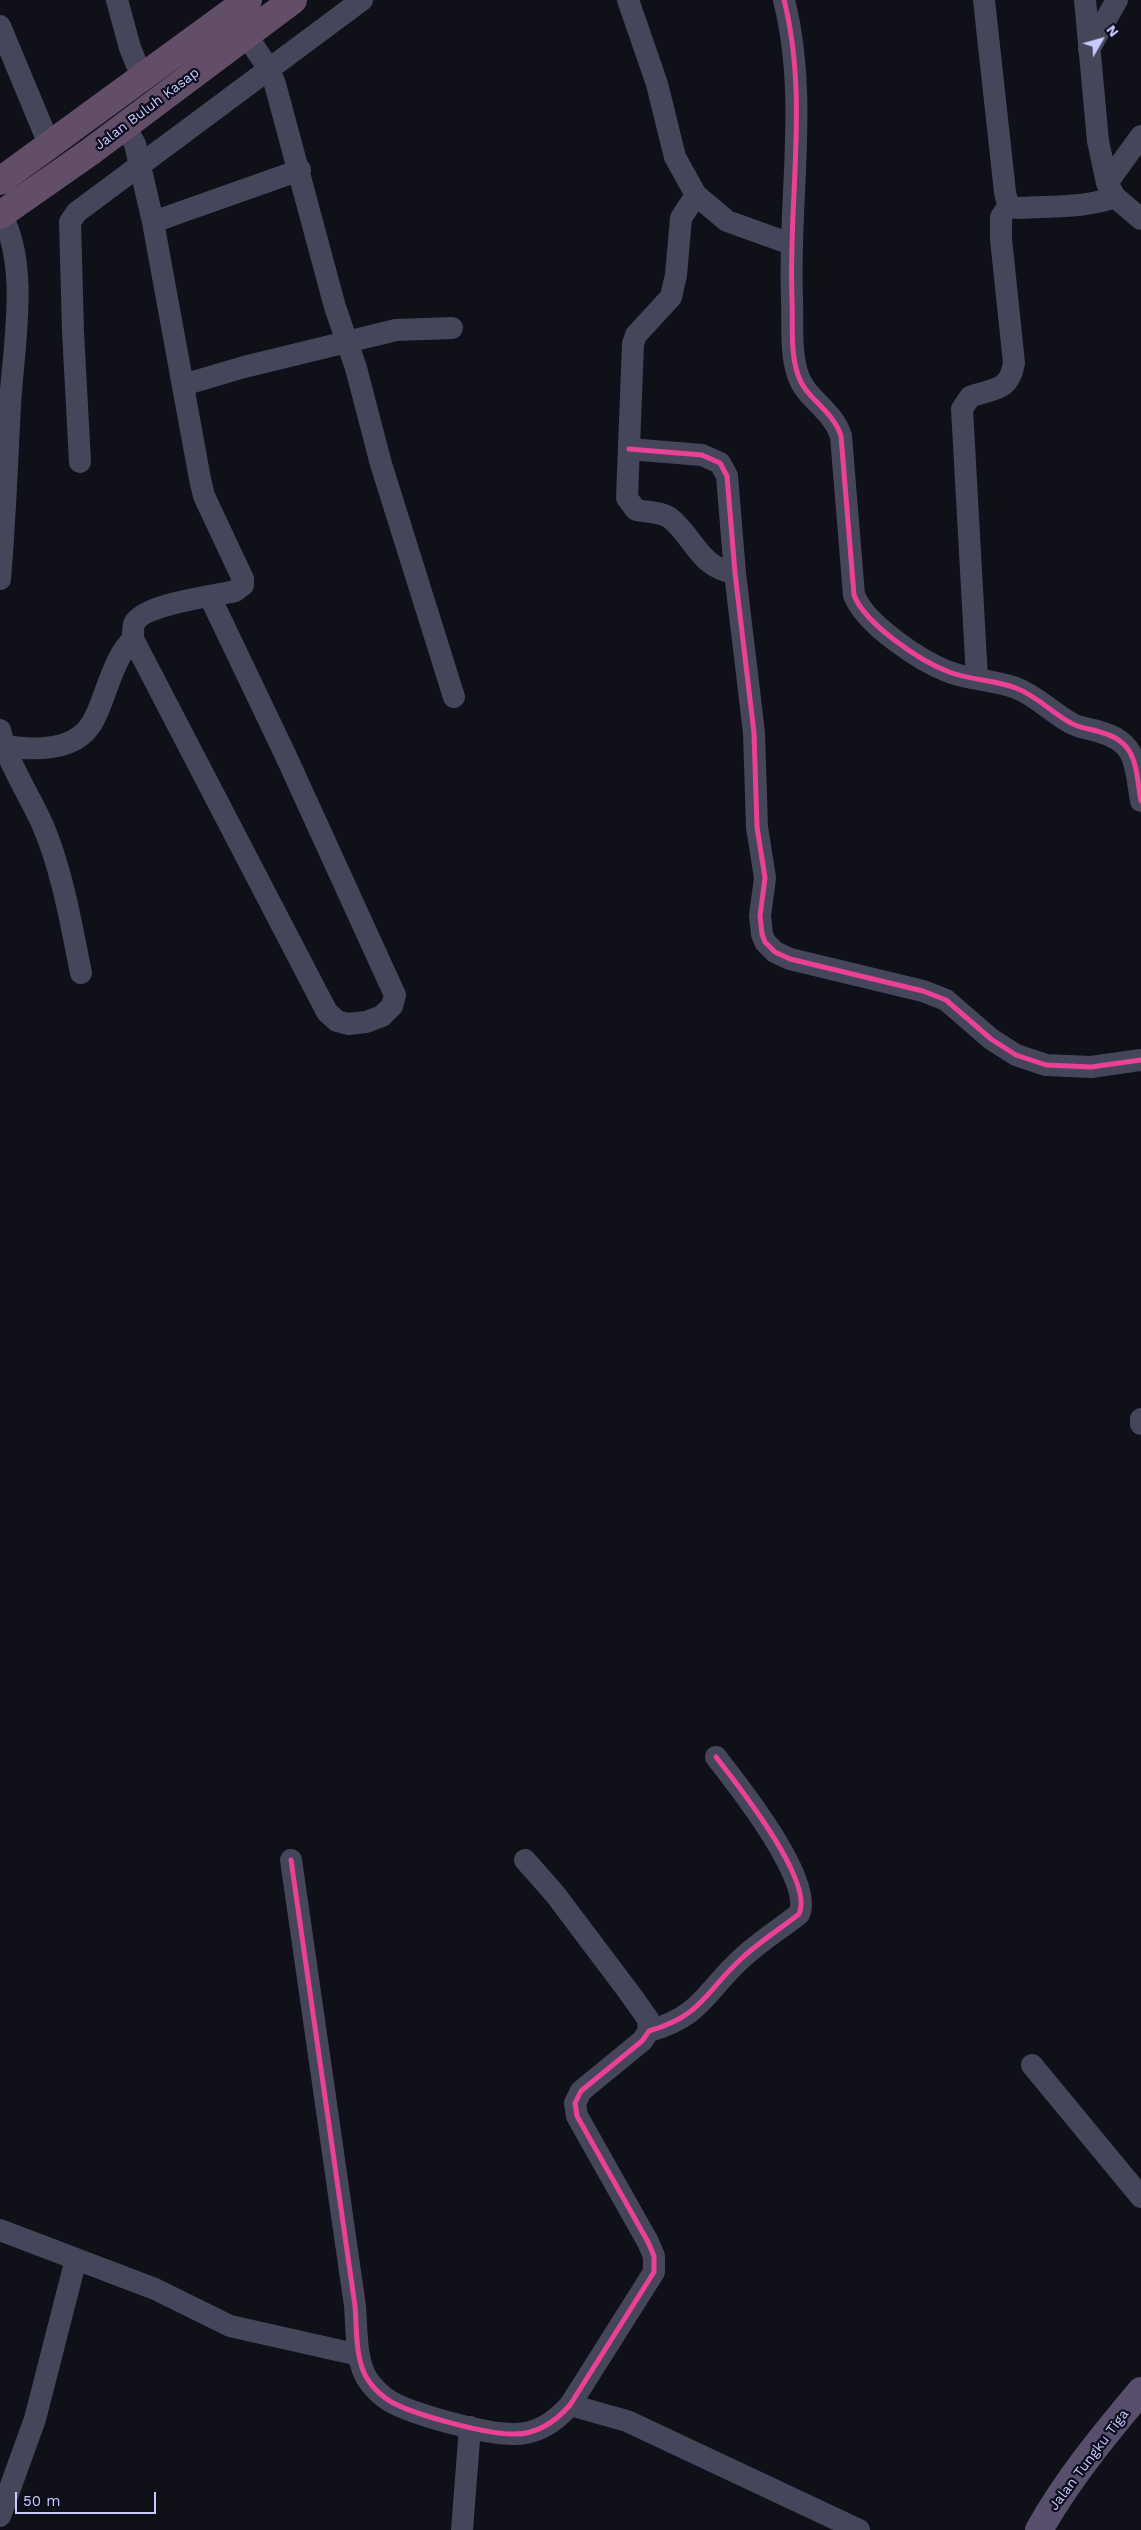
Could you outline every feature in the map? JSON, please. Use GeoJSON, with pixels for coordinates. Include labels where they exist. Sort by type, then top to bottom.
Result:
{"type":"FeatureCollection","features":[{"type":"Feature","properties":{"kind":"highway","name":"Jalan Buluh Kasap"},"geometry":{"type":"LineString","coordinates":[[0,181],[248,0]]}},
{"type":"Feature","properties":{"kind":"highway","name":"Jalan Buluh Kasap"},"geometry":{"type":"LineString","coordinates":[[0,215],[126,126],[293,0]]}},
{"type":"Feature","properties":{"kind":"main road","name":"Jalan Tungku Tiga"},"geometry":{"type":"LineString","coordinates":[[1039,2530],[1050,2510],[1104,2435],[1141,2391]]}},
{"type":"Feature","properties":{"kind":"street"},"geometry":{"type":"LineString","coordinates":[[117,0],[130,48],[142,77]]}},
{"type":"Feature","properties":{"kind":"street"},"geometry":{"type":"LineString","coordinates":[[80,462],[73,331],[70,222],[77,212],[140,163],[362,0]]}},
{"type":"Feature","properties":{"kind":"street"},"geometry":{"type":"LineString","coordinates":[[628,0],[655,76],[676,157],[696,195],[727,221],[791,244]]}},
{"type":"Feature","properties":{"kind":"street"},"geometry":{"type":"LineString","coordinates":[[784,0],[793,44],[797,109],[791,244],[797,369],[801,382],[832,417],[841,436],[854,595],[857,603],[879,627],[906,647],[950,672],[1003,683],[1026,692],[1074,725],[1117,737],[1127,745],[1134,757],[1141,801]]}},
{"type":"Feature","properties":{"kind":"street"},"geometry":{"type":"LineString","coordinates":[[984,0],[1005,192],[1009,205],[1012,208],[1102,202],[1111,190],[1141,136]]}},
{"type":"Feature","properties":{"kind":"street"},"geometry":{"type":"LineString","coordinates":[[1085,0],[1098,141],[1111,190],[1141,219]]}},
{"type":"Feature","properties":{"kind":"street"},"geometry":{"type":"LineString","coordinates":[[1090,49],[1117,0]]}},
{"type":"Feature","properties":{"kind":"street"},"geometry":{"type":"LineString","coordinates":[[0,26],[49,144]]}},
{"type":"Feature","properties":{"kind":"street"},"geometry":{"type":"LineString","coordinates":[[246,35],[269,69],[300,170],[317,246],[381,464],[454,697]]}},
{"type":"Feature","properties":{"kind":"street"},"geometry":{"type":"LineString","coordinates":[[2,738],[30,750],[61,745],[80,736],[90,726],[119,658],[140,616],[153,609],[235,591],[243,585],[243,579],[204,496],[188,424],[183,385],[153,222],[135,144],[126,126]]}},
{"type":"Feature","properties":{"kind":"street"},"geometry":{"type":"LineString","coordinates":[[153,222],[300,170]]}},
{"type":"Feature","properties":{"kind":"street"},"geometry":{"type":"LineString","coordinates":[[696,195],[681,218],[676,275],[670,297],[636,335],[633,344],[627,498],[630,506],[636,510],[670,518],[702,557],[722,571],[735,573]]}},
{"type":"Feature","properties":{"kind":"street"},"geometry":{"type":"LineString","coordinates":[[977,678],[962,409],[970,397],[994,392],[1002,386],[1013,372],[1014,363],[1001,239],[1001,217],[1009,205]]}},
{"type":"Feature","properties":{"kind":"street"},"geometry":{"type":"LineString","coordinates":[[0,215],[11,237],[15,261],[17,332],[0,579]]}},
{"type":"Feature","properties":{"kind":"street"},"geometry":{"type":"LineString","coordinates":[[183,385],[244,367],[396,330],[452,328]]}},
{"type":"Feature","properties":{"kind":"street"},"geometry":{"type":"LineString","coordinates":[[629,449],[702,455],[720,463],[727,476],[735,573],[754,733],[757,827],[766,878],[760,916],[765,942],[775,952],[790,959],[914,988],[946,1000],[991,1039],[1016,1055],[1046,1065],[1091,1067],[1141,1060]]}},
{"type":"Feature","properties":{"kind":"street"},"geometry":{"type":"LineString","coordinates":[[134,631],[327,1012],[337,1021],[348,1024],[366,1022],[382,1016],[392,1006],[394,995],[297,781],[210,597]]}},
{"type":"Feature","properties":{"kind":"street"},"geometry":{"type":"LineString","coordinates":[[2,738],[55,856],[81,973]]}},
{"type":"Feature","properties":{"kind":"street"},"geometry":{"type":"LineString","coordinates":[[1141,1419],[1141,1424]]}},
{"type":"Feature","properties":{"kind":"street"},"geometry":{"type":"LineString","coordinates":[[291,1860],[354,2306],[359,2355],[368,2380],[385,2398],[422,2414],[470,2427],[516,2434],[540,2428],[558,2419],[570,2405],[654,2272],[654,2256],[577,2116],[575,2103],[581,2091],[642,2041],[649,2031],[669,2025],[703,2002],[742,1958],[800,1914],[804,1906],[802,1893],[786,1858],[756,1810],[716,1756]]}},
{"type":"Feature","properties":{"kind":"street"},"geometry":{"type":"LineString","coordinates":[[525,1860],[555,1894],[628,1991],[648,2019],[649,2031]]}},
{"type":"Feature","properties":{"kind":"street"},"geometry":{"type":"LineString","coordinates":[[1032,2065],[1141,2197]]}},
{"type":"Feature","properties":{"kind":"street"},"geometry":{"type":"LineString","coordinates":[[0,2230],[155,2289],[230,2326],[359,2355]]}},
{"type":"Feature","properties":{"kind":"street"},"geometry":{"type":"LineString","coordinates":[[0,2516],[35,2419],[76,2259]]}},
{"type":"Feature","properties":{"kind":"street"},"geometry":{"type":"LineString","coordinates":[[570,2405],[597,2411],[627,2422],[859,2530]]}},
{"type":"Feature","properties":{"kind":"street"},"geometry":{"type":"LineString","coordinates":[[462,2530],[470,2427]]}},
{"type":"Feature","properties":{"kind":"cycle path"},"geometry":{"type":"LineString","coordinates":[[784,0],[795,74],[796,149],[792,261],[792,337],[795,366],[807,391],[832,419],[841,436],[854,595],[869,618],[881,629],[909,650],[937,667],[957,675],[1000,683],[1024,691],[1074,725],[1112,736],[1122,742],[1128,749],[1135,767],[1141,801]]}},
{"type":"Feature","properties":{"kind":"cycle path"},"geometry":{"type":"LineString","coordinates":[[629,449],[702,455],[720,463],[727,476],[735,573],[754,733],[757,827],[765,878],[760,916],[765,942],[775,952],[790,959],[923,991],[946,1000],[991,1039],[1016,1055],[1046,1065],[1091,1067],[1141,1060]]}},
{"type":"Feature","properties":{"kind":"cycle path"},"geometry":{"type":"LineString","coordinates":[[291,1860],[355,2306],[359,2354],[364,2372],[371,2385],[384,2397],[409,2410],[447,2422],[486,2431],[515,2434],[531,2432],[546,2426],[570,2405],[654,2272],[654,2256],[648,2242],[577,2116],[575,2103],[581,2091],[642,2041],[649,2031],[667,2025],[692,2010],[748,1953],[799,1914],[801,1899],[796,1880],[785,1857],[756,1810],[716,1757]]}}]}
